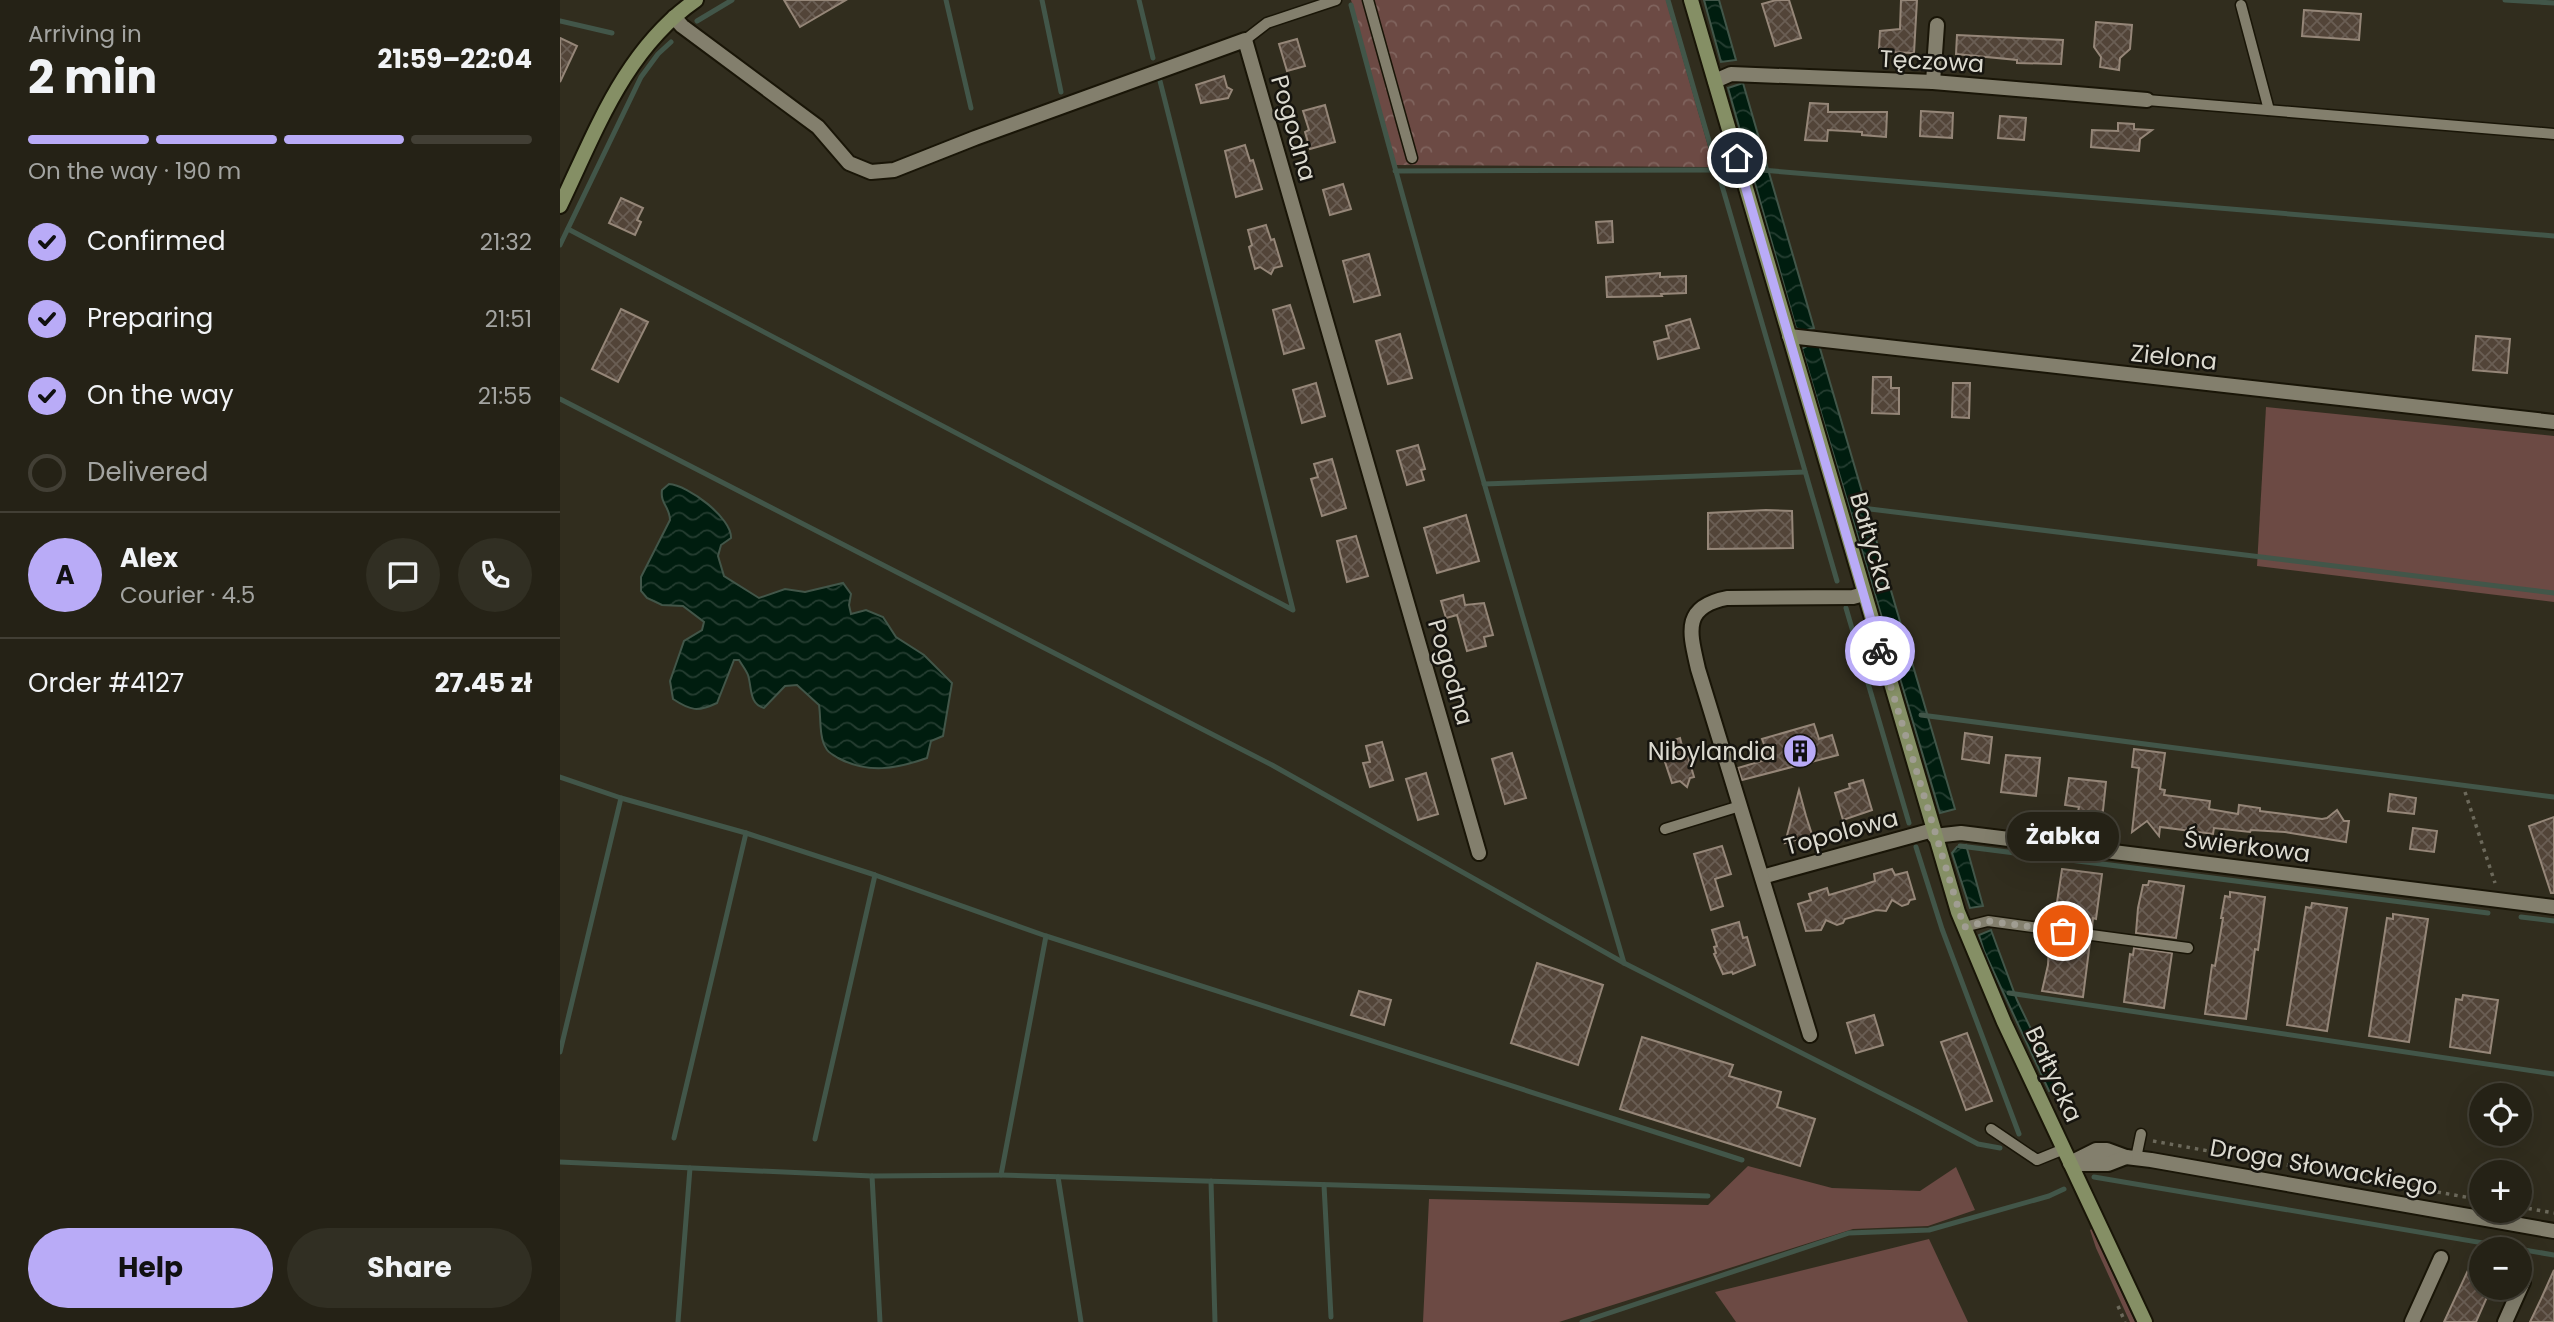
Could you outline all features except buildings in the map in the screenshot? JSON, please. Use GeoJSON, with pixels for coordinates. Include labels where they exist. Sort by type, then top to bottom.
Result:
{"type":"FeatureCollection","features":[{"type":"Feature","properties":{"kind":"main road","name":"Bałtycka"},"geometry":{"type":"LineString","coordinates":[[1691,0],[1934,833],[1964,927],[2004,1022],[2145,1322]]}},
{"type":"Feature","properties":{"kind":"main road"},"geometry":{"type":"LineString","coordinates":[[560,206],[621,82],[652,37],[689,2]]}},
{"type":"Feature","properties":{"kind":"street"},"geometry":{"type":"LineString","coordinates":[[674,17],[682,26],[818,127],[849,163],[871,173],[894,170],[1245,40]]}},
{"type":"Feature","properties":{"kind":"street"},"geometry":{"type":"LineString","coordinates":[[1933,82],[1937,25]]}},
{"type":"Feature","properties":{"kind":"street","name":"Pogodna"},"geometry":{"type":"LineString","coordinates":[[1245,40],[1479,853]]}},
{"type":"Feature","properties":{"kind":"street","name":"Tęczowa"},"geometry":{"type":"LineString","coordinates":[[1715,81],[1731,74],[1933,82],[2147,100]]}},
{"type":"Feature","properties":{"kind":"street","name":"Zielona"},"geometry":{"type":"LineString","coordinates":[[1789,336],[2554,422]]}},
{"type":"Feature","properties":{"kind":"street","name":"Topolowa"},"geometry":{"type":"LineString","coordinates":[[1811,1035],[1692,643],[1691,624],[1697,611],[1709,602],[1727,598],[1853,597],[1864,594]]}},
{"type":"Feature","properties":{"kind":"street","name":"Topolowa"},"geometry":{"type":"LineString","coordinates":[[1762,877],[1934,833]]}},
{"type":"Feature","properties":{"kind":"street","name":"Świerkowa"},"geometry":{"type":"LineString","coordinates":[[1934,833],[1961,833],[2554,907]]}},
{"type":"Feature","properties":{"kind":"street","name":"Droga Słowackiego"},"geometry":{"type":"LineString","coordinates":[[2070,1164],[2108,1164],[2131,1158],[2554,1231]]}},
{"type":"Feature","properties":{"kind":"street"},"geometry":{"type":"LineString","coordinates":[[2412,1322],[2441,1258]]}},
{"type":"Feature","properties":{"kind":"street"},"geometry":{"type":"LineString","coordinates":[[2505,1322],[2515,1300]]}},
{"type":"Feature","properties":{"kind":"lane"},"geometry":{"type":"LineString","coordinates":[[1245,40],[1267,23],[1336,0]]}},
{"type":"Feature","properties":{"kind":"lane"},"geometry":{"type":"LineString","coordinates":[[1367,0],[1412,158]]}},
{"type":"Feature","properties":{"kind":"lane"},"geometry":{"type":"LineString","coordinates":[[2241,5],[2269,110]]}},
{"type":"Feature","properties":{"kind":"lane"},"geometry":{"type":"LineString","coordinates":[[2147,100],[2554,134]]}},
{"type":"Feature","properties":{"kind":"lane"},"geometry":{"type":"LineString","coordinates":[[1665,829],[1740,806]]}},
{"type":"Feature","properties":{"kind":"lane"},"geometry":{"type":"LineString","coordinates":[[1964,927],[1988,921],[2188,948]]}},
{"type":"Feature","properties":{"kind":"lane"},"geometry":{"type":"LineString","coordinates":[[1991,1129],[2037,1160],[2064,1149]]}},
{"type":"Feature","properties":{"kind":"lane"},"geometry":{"type":"LineString","coordinates":[[2131,1158],[2140,1136]]}},
{"type":"Feature","properties":{"kind":"path"},"geometry":{"type":"LineString","coordinates":[[2465,792],[2495,880],[2496,899]]}},
{"type":"Feature","properties":{"kind":"path"},"geometry":{"type":"LineString","coordinates":[[2140,1136],[2469,1198]]}},
{"type":"Feature","properties":{"kind":"path"},"geometry":{"type":"LineString","coordinates":[[2532,1208],[2554,1213]]}},
{"type":"Feature","properties":{"kind":"green space"},"geometry":{"type":"Polygon","coordinates":[[[1351,0],[1666,0],[1714,167],[1396,165],[1351,0]]]}},
{"type":"Feature","properties":{"kind":"green space"},"geometry":{"type":"Polygon","coordinates":[[[2266,407],[2554,436],[2554,602],[2257,566],[2266,407]]]}},
{"type":"Feature","properties":{"kind":"green space"},"geometry":{"type":"Polygon","coordinates":[[[1748,1166],[1832,1188],[1920,1191],[1956,1167],[1975,1210],[1928,1226],[1853,1229],[1559,1322],[1423,1322],[1429,1199],[1708,1205],[1748,1166]]]}},
{"type":"Feature","properties":{"kind":"green space"},"geometry":{"type":"Polygon","coordinates":[[[2092,1229],[2135,1322],[2130,1322],[2096,1248],[2090,1230],[2092,1229]]]}},
{"type":"Feature","properties":{"kind":"green space"},"geometry":{"type":"Polygon","coordinates":[[[1929,1239],[1968,1322],[1736,1322],[1715,1292],[1929,1239]]]}},
{"type":"Feature","properties":{"kind":"water"},"geometry":{"type":"Polygon","coordinates":[[[1704,0],[1719,0],[1736,60],[1721,62],[1704,0]]]}},
{"type":"Feature","properties":{"kind":"water"},"geometry":{"type":"Polygon","coordinates":[[[1743,83],[1814,328],[1803,331],[1796,328],[1728,88],[1743,83]]]}},
{"type":"Feature","properties":{"kind":"water"},"geometry":{"type":"Polygon","coordinates":[[[1809,345],[1819,345],[1955,809],[1940,813],[1802,349],[1809,345]]]}},
{"type":"Feature","properties":{"kind":"water"},"geometry":{"type":"Polygon","coordinates":[[[669,484],[697,496],[724,521],[731,538],[721,545],[718,556],[724,576],[759,598],[785,589],[805,592],[843,583],[851,594],[851,614],[866,610],[883,617],[896,637],[924,655],[952,683],[943,736],[931,741],[927,758],[893,767],[871,768],[838,758],[828,751],[824,744],[819,705],[797,685],[785,686],[764,708],[759,706],[753,699],[748,675],[739,660],[734,660],[717,703],[695,709],[673,699],[670,681],[684,641],[702,630],[704,622],[683,606],[662,605],[647,598],[641,591],[641,577],[670,520],[662,495],[662,490],[669,484]]]}},
{"type":"Feature","properties":{"kind":"water"},"geometry":{"type":"Polygon","coordinates":[[[1966,845],[1983,906],[1970,908],[1952,853],[1957,847],[1966,845]]]}},
{"type":"Feature","properties":{"kind":"water"},"geometry":{"type":"Polygon","coordinates":[[[1991,930],[2017,1000],[2059,1087],[2049,1091],[1984,951],[1979,935],[1991,930]]]}},
{"type":"Feature","properties":{"kind":"waterway"},"geometry":{"type":"LineString","coordinates":[[697,21],[732,0]]}},
{"type":"Feature","properties":{"kind":"waterway"},"geometry":{"type":"LineString","coordinates":[[946,0],[971,108]]}},
{"type":"Feature","properties":{"kind":"waterway"},"geometry":{"type":"LineString","coordinates":[[1042,0],[1061,92]]}},
{"type":"Feature","properties":{"kind":"waterway"},"geometry":{"type":"LineString","coordinates":[[1139,0],[1153,58]]}},
{"type":"Feature","properties":{"kind":"waterway"},"geometry":{"type":"LineString","coordinates":[[1668,0],[1837,581]]}},
{"type":"Feature","properties":{"kind":"waterway"},"geometry":{"type":"LineString","coordinates":[[2505,0],[2554,3]]}},
{"type":"Feature","properties":{"kind":"waterway"},"geometry":{"type":"LineString","coordinates":[[1351,5],[1450,365],[1624,963]]}},
{"type":"Feature","properties":{"kind":"waterway"},"geometry":{"type":"LineString","coordinates":[[560,21],[612,33]]}},
{"type":"Feature","properties":{"kind":"waterway"},"geometry":{"type":"LineString","coordinates":[[560,245],[641,77],[671,42]]}},
{"type":"Feature","properties":{"kind":"waterway"},"geometry":{"type":"LineString","coordinates":[[568,229],[1293,610],[1160,81]]}},
{"type":"Feature","properties":{"kind":"waterway"},"geometry":{"type":"LineString","coordinates":[[1395,171],[1717,170]]}},
{"type":"Feature","properties":{"kind":"waterway"},"geometry":{"type":"LineString","coordinates":[[1761,170],[2554,236]]}},
{"type":"Feature","properties":{"kind":"waterway"},"geometry":{"type":"LineString","coordinates":[[560,399],[1272,765],[1624,963],[1978,1144],[2000,1148]]}},
{"type":"Feature","properties":{"kind":"waterway"},"geometry":{"type":"LineString","coordinates":[[1484,484],[1805,472]]}},
{"type":"Feature","properties":{"kind":"waterway"},"geometry":{"type":"LineString","coordinates":[[1862,508],[2554,593]]}},
{"type":"Feature","properties":{"kind":"waterway"},"geometry":{"type":"LineString","coordinates":[[1846,608],[1909,823]]}},
{"type":"Feature","properties":{"kind":"waterway"},"geometry":{"type":"LineString","coordinates":[[1921,715],[2554,797]]}},
{"type":"Feature","properties":{"kind":"waterway"},"geometry":{"type":"LineString","coordinates":[[560,777],[621,798],[746,833],[875,875],[1046,936],[1742,1160]]}},
{"type":"Feature","properties":{"kind":"waterway"},"geometry":{"type":"LineString","coordinates":[[560,1052],[621,798]]}},
{"type":"Feature","properties":{"kind":"waterway"},"geometry":{"type":"LineString","coordinates":[[674,1138],[746,833]]}},
{"type":"Feature","properties":{"kind":"waterway"},"geometry":{"type":"LineString","coordinates":[[1960,846],[2488,913]]}},
{"type":"Feature","properties":{"kind":"waterway"},"geometry":{"type":"LineString","coordinates":[[1916,847],[1942,929],[2019,1134]]}},
{"type":"Feature","properties":{"kind":"waterway"},"geometry":{"type":"LineString","coordinates":[[815,1139],[875,875]]}},
{"type":"Feature","properties":{"kind":"waterway"},"geometry":{"type":"LineString","coordinates":[[2521,917],[2554,921]]}},
{"type":"Feature","properties":{"kind":"waterway"},"geometry":{"type":"LineString","coordinates":[[560,1162],[872,1176],[1001,1175],[1046,936]]}},
{"type":"Feature","properties":{"kind":"waterway"},"geometry":{"type":"LineString","coordinates":[[2009,993],[2554,1074]]}},
{"type":"Feature","properties":{"kind":"waterway"},"geometry":{"type":"LineString","coordinates":[[678,1322],[690,1168]]}},
{"type":"Feature","properties":{"kind":"waterway"},"geometry":{"type":"LineString","coordinates":[[1001,1175],[1708,1196]]}},
{"type":"Feature","properties":{"kind":"waterway"},"geometry":{"type":"LineString","coordinates":[[872,1176],[880,1322]]}},
{"type":"Feature","properties":{"kind":"waterway"},"geometry":{"type":"LineString","coordinates":[[1058,1177],[1081,1322]]}},
{"type":"Feature","properties":{"kind":"waterway"},"geometry":{"type":"LineString","coordinates":[[2094,1177],[2554,1255]]}},
{"type":"Feature","properties":{"kind":"waterway"},"geometry":{"type":"LineString","coordinates":[[1211,1181],[1215,1322]]}},
{"type":"Feature","properties":{"kind":"waterway"},"geometry":{"type":"LineString","coordinates":[[1324,1185],[1331,1317]]}},
{"type":"Feature","properties":{"kind":"waterway"},"geometry":{"type":"LineString","coordinates":[[1582,1322],[1849,1233],[1929,1230],[2049,1196],[2064,1189]]}},
{"type":"Feature","properties":{"kind":"way so far"},"geometry":{"type":"LineString","coordinates":[[1880,651],[1964,927],[1988,921],[2063,931]]}},
{"type":"Feature","properties":{"kind":"place","name":"Nibylandia"},"geometry":{"type":"Point","coordinates":[1800,751]}},
{"type":"Feature","properties":{"kind":"place","name":"Żabka"},"geometry":{"type":"Point","coordinates":[2063,931]}},
{"type":"Feature","properties":{"kind":"route"},"geometry":{"type":"LineString","coordinates":[[1737,158],[1880,651]]}}]}
